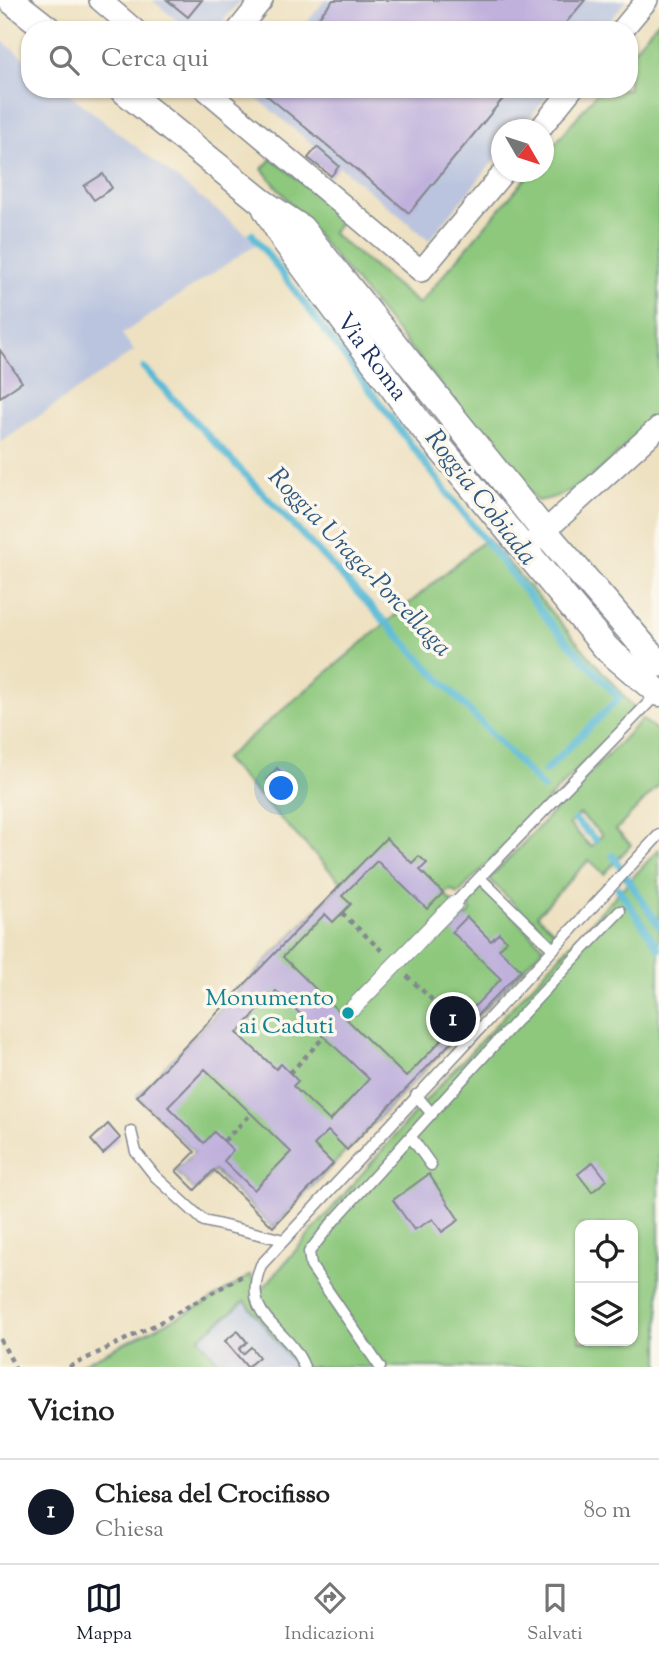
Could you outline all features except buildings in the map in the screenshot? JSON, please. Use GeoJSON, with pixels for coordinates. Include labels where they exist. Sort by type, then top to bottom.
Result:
{"type":"FeatureCollection","features":[{"type":"Feature","properties":{"kind":"street"},"geometry":{"type":"LineString","coordinates":[[11,0],[38,21]]}},
{"type":"Feature","properties":{"kind":"street"},"geometry":{"type":"LineString","coordinates":[[100,0],[124,21]]}},
{"type":"Feature","properties":{"kind":"street"},"geometry":{"type":"LineString","coordinates":[[245,21],[262,0]]}},
{"type":"Feature","properties":{"kind":"street"},"geometry":{"type":"LineString","coordinates":[[630,21],[647,0]]}},
{"type":"Feature","properties":{"kind":"street","name":"Via Roma"},"geometry":{"type":"LineString","coordinates":[[133,98],[262,202],[300,228],[544,531],[659,664]]}},
{"type":"Feature","properties":{"kind":"street"},"geometry":{"type":"LineString","coordinates":[[216,98],[421,271],[496,182]]}},
{"type":"Feature","properties":{"kind":"street"},"geometry":{"type":"LineString","coordinates":[[548,119],[565,98]]}},
{"type":"Feature","properties":{"kind":"street","name":"Via Roma"},"geometry":{"type":"LineString","coordinates":[[262,202],[285,241],[416,420],[607,649],[658,693]]}},
{"type":"Feature","properties":{"kind":"street"},"geometry":{"type":"LineString","coordinates":[[524,549],[659,427]]}},
{"type":"Feature","properties":{"kind":"street"},"geometry":{"type":"LineString","coordinates":[[354,1007],[454,904]]}},
{"type":"Feature","properties":{"kind":"lane"},"geometry":{"type":"LineString","coordinates":[[454,904],[658,693]]}},
{"type":"Feature","properties":{"kind":"lane"},"geometry":{"type":"LineString","coordinates":[[304,1367],[254,1300],[254,1282],[261,1265],[659,835]]}},
{"type":"Feature","properties":{"kind":"lane"},"geometry":{"type":"LineString","coordinates":[[480,878],[552,948]]}},
{"type":"Feature","properties":{"kind":"lane"},"geometry":{"type":"LineString","coordinates":[[380,1367],[311,1266],[309,1252],[331,1224],[486,1057],[529,1004],[620,911]]}},
{"type":"Feature","properties":{"kind":"lane"},"geometry":{"type":"LineString","coordinates":[[416,1095],[432,1114]]}},
{"type":"Feature","properties":{"kind":"lane"},"geometry":{"type":"LineString","coordinates":[[131,1131],[136,1152],[155,1176],[204,1221],[284,1240]]}},
{"type":"Feature","properties":{"kind":"lane"},"geometry":{"type":"LineString","coordinates":[[411,1136],[431,1165]]}},
{"type":"Feature","properties":{"kind":"lane"},"geometry":{"type":"LineString","coordinates":[[312,1209],[331,1224]]}},
{"type":"Feature","properties":{"kind":"path"},"geometry":{"type":"LineString","coordinates":[[290,1073],[324,1037]]}},
{"type":"Feature","properties":{"kind":"path"},"geometry":{"type":"LineString","coordinates":[[224,1141],[251,1114]]}},
{"type":"Feature","properties":{"kind":"path"},"geometry":{"type":"LineString","coordinates":[[69,1367],[157,1324],[261,1265]]}},
{"type":"Feature","properties":{"kind":"path"},"geometry":{"type":"LineString","coordinates":[[0,1339],[15,1367]]}},
{"type":"Feature","properties":{"kind":"shaded area"},"geometry":{"type":"Polygon","coordinates":[[[152,0],[240,0],[223,21],[178,21],[152,0]]]}},
{"type":"Feature","properties":{"kind":"shaded area"},"geometry":{"type":"Polygon","coordinates":[[[325,0],[627,0],[610,21],[308,21],[325,0]]]}},
{"type":"Feature","properties":{"kind":"shaded area"},"geometry":{"type":"Polygon","coordinates":[[[0,39],[21,56],[21,98],[74,98],[258,243],[122,334],[134,351],[0,443],[0,39]]]}},
{"type":"Feature","properties":{"kind":"shaded area"},"geometry":{"type":"Polygon","coordinates":[[[256,98],[546,98],[528,119],[491,119],[491,164],[429,240],[256,98]]]}},
{"type":"Feature","properties":{"kind":"shaded area"},"geometry":{"type":"Polygon","coordinates":[[[245,1301],[295,1365],[293,1367],[222,1367],[199,1338],[245,1301]]]}},
{"type":"Feature","properties":{"kind":"green space"},"geometry":{"type":"Polygon","coordinates":[[[659,20],[659,413],[604,467],[588,479],[555,497],[537,501],[262,169],[272,158],[344,217],[332,233],[419,304],[523,182],[554,182],[554,145],[593,98],[638,98],[638,44],[659,20]]]}},
{"type":"Feature","properties":{"kind":"green space"},"geometry":{"type":"Polygon","coordinates":[[[487,538],[635,709],[458,894],[452,890],[443,893],[467,917],[471,911],[467,903],[482,886],[544,947],[273,1227],[214,1171],[195,1190],[176,1171],[195,1152],[137,1096],[342,883],[224,759],[487,538]]]}},
{"type":"Feature","properties":{"kind":"green space"},"geometry":{"type":"Polygon","coordinates":[[[642,719],[659,732],[659,785],[616,830],[631,845],[604,874],[589,860],[537,915],[557,934],[550,940],[489,879],[642,719]],[[580,814],[569,824],[591,847],[602,835],[580,814]]]}},
{"type":"Feature","properties":{"kind":"green space"},"geometry":{"type":"Polygon","coordinates":[[[659,849],[659,1367],[293,1367],[295,1365],[245,1301],[199,1338],[222,1367],[76,1367],[202,1305],[251,1275],[254,1282],[264,1287],[424,1102],[659,849]]]}},
{"type":"Feature","properties":{"kind":"waterway","name":"Roggia Cobiada"},"geometry":{"type":"LineString","coordinates":[[252,234],[455,503],[552,625],[619,698],[545,771]]}},
{"type":"Feature","properties":{"kind":"waterway","name":"Roggia Uraga-Porcellaga"},"geometry":{"type":"LineString","coordinates":[[144,368],[543,788]]}},
{"type":"Feature","properties":{"kind":"waterway","name":"Roggia Uraga-Porcellaga"},"geometry":{"type":"LineString","coordinates":[[575,820],[596,840]]}},
{"type":"Feature","properties":{"kind":"waterway","name":"Roggia Uraga-Porcellaga"},"geometry":{"type":"LineString","coordinates":[[613,856],[659,926]]}},
{"type":"Feature","properties":{"kind":"waterway","name":"Roggia Cobiada"},"geometry":{"type":"LineString","coordinates":[[618,888],[659,949]]}},
{"type":"Feature","properties":{"kind":"place","name":"Monumento ai Caduti"},"geometry":{"type":"Point","coordinates":[348,1013]}},
{"type":"Feature","properties":{"kind":"place","name":"Chiesa del Crocifisso"},"geometry":{"type":"Point","coordinates":[453,1019]}}]}
